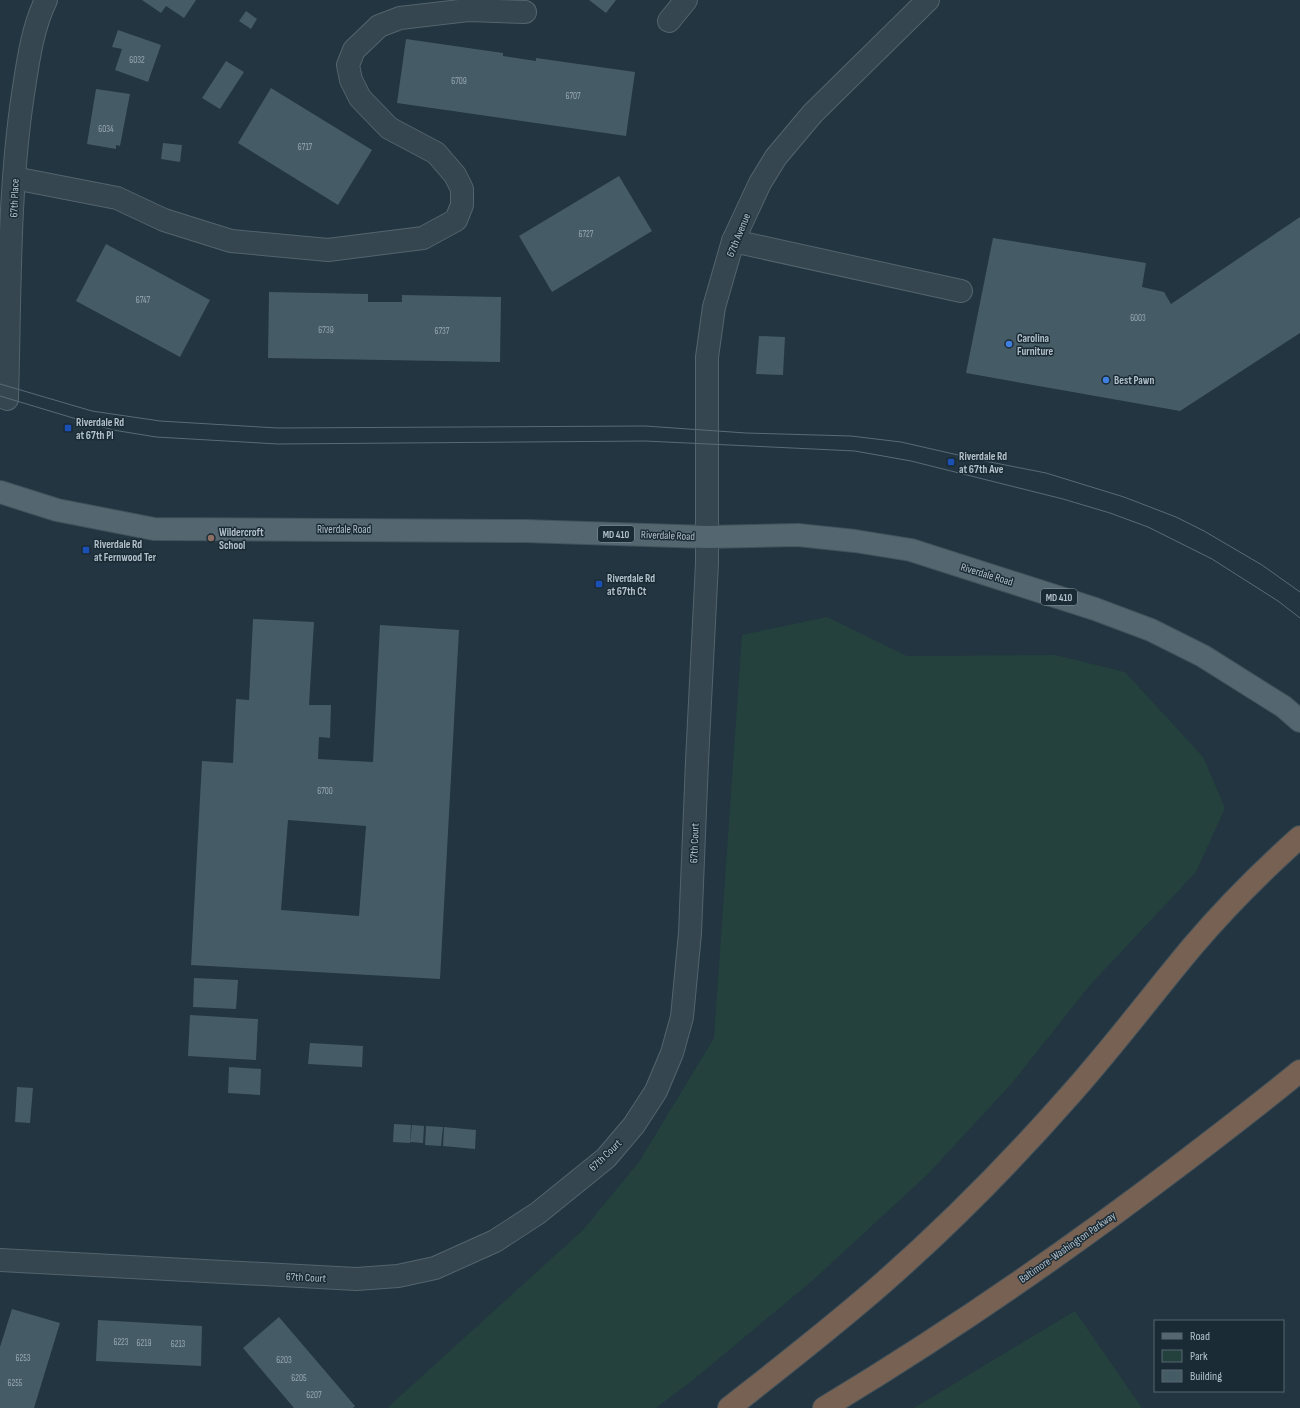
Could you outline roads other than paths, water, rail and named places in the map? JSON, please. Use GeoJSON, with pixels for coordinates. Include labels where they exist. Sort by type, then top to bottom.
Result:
{"type":"FeatureCollection","features":[{"type":"Feature","properties":{"kind":"highway"},"geometry":{"type":"LineString","coordinates":[[729,1408],[804,1349],[884,1282],[954,1217],[1071,1095],[1192,947],[1271,863],[1300,837]]}},
{"type":"Feature","properties":{"kind":"highway","name":"Baltimore-Washington Parkway"},"geometry":{"type":"LineString","coordinates":[[824,1408],[926,1343],[1068,1247],[1212,1140],[1300,1071]]}},
{"type":"Feature","properties":{"kind":"main road","name":"Riverdale Road"},"geometry":{"type":"LineString","coordinates":[[0,492],[57,510],[154,529],[525,531],[706,537],[798,535],[854,541],[918,552],[1095,609],[1151,630],[1210,660],[1284,707],[1300,721]]}},
{"type":"Feature","properties":{"kind":"street","name":"67th Place"},"geometry":{"type":"LineString","coordinates":[[7,399],[14,178],[20,116],[30,51],[40,11],[46,0]]}},
{"type":"Feature","properties":{"kind":"street"},"geometry":{"type":"LineString","coordinates":[[669,22],[686,0]]}},
{"type":"Feature","properties":{"kind":"street","name":"67th Avenue"},"geometry":{"type":"LineString","coordinates":[[706,537],[708,357],[714,307],[734,241],[760,183],[776,156],[813,112],[928,0]]}},
{"type":"Feature","properties":{"kind":"street"},"geometry":{"type":"LineString","coordinates":[[14,178],[117,198],[164,220],[231,241],[328,250],[423,238],[456,220],[462,205],[462,189],[455,175],[436,153],[390,128],[360,98],[351,80],[348,65],[354,50],[379,26],[400,18],[468,10],[525,12]]}},
{"type":"Feature","properties":{"kind":"street"},"geometry":{"type":"LineString","coordinates":[[734,241],[961,291]]}},
{"type":"Feature","properties":{"kind":"street","name":"67th Court"},"geometry":{"type":"LineString","coordinates":[[0,1260],[356,1279],[398,1276],[435,1268],[495,1241],[538,1213],[606,1158],[634,1125],[656,1091],[672,1053],[682,1017],[690,933],[707,564],[706,537]]}},
{"type":"Feature","properties":{"kind":"tram line"},"geometry":{"type":"LineString","coordinates":[[0,384],[92,411],[160,421],[277,428],[645,426],[746,433],[851,436],[901,442],[1046,473],[1124,497],[1176,517],[1204,531],[1262,565],[1300,592]]}},
{"type":"Feature","properties":{"kind":"tram line"},"geometry":{"type":"LineString","coordinates":[[0,396],[113,430],[156,437],[278,444],[645,441],[855,451],[911,461],[1063,499],[1110,513],[1148,527],[1212,559],[1278,601],[1300,618]]}},
{"type":"Feature","properties":{"kind":"place","name":"Carolina Furniture"},"geometry":{"type":"Point","coordinates":[1009,344]}},
{"type":"Feature","properties":{"kind":"place","name":"Best Pawn"},"geometry":{"type":"Point","coordinates":[1106,380]}},
{"type":"Feature","properties":{"kind":"place","name":"Riverdale Rd at 67th Pl"},"geometry":{"type":"Point","coordinates":[68,428]}},
{"type":"Feature","properties":{"kind":"place","name":"Riverdale Rd at 67th Ave"},"geometry":{"type":"Point","coordinates":[951,462]}},
{"type":"Feature","properties":{"kind":"place","name":"Wildercroft School"},"geometry":{"type":"Point","coordinates":[211,538]}},
{"type":"Feature","properties":{"kind":"place","name":"Riverdale Rd at Fernwood Ter"},"geometry":{"type":"Point","coordinates":[86,550]}},
{"type":"Feature","properties":{"kind":"place","name":"Riverdale Rd at 67th Ct"},"geometry":{"type":"Point","coordinates":[599,584]}}]}
